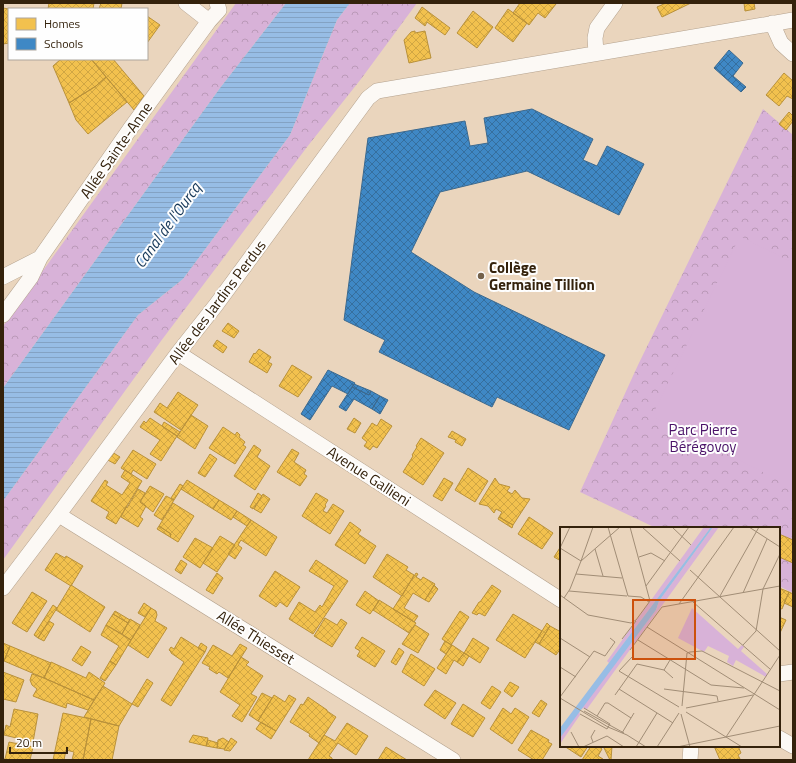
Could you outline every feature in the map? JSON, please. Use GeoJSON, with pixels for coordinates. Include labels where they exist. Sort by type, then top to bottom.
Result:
{"type":"FeatureCollection","features":[{"type":"Feature","properties":{"kind":"street"},"geometry":{"type":"LineString","coordinates":[[186,3],[215,11]]}},
{"type":"Feature","properties":{"kind":"street"},"geometry":{"type":"LineString","coordinates":[[615,3],[597,28],[595,38],[596,53],[793,20]]}},
{"type":"Feature","properties":{"kind":"street","name":"Allée Sainte-Anne"},"geometry":{"type":"LineString","coordinates":[[3,277],[40,258],[215,11]]}},
{"type":"Feature","properties":{"kind":"street"},"geometry":{"type":"LineString","coordinates":[[772,23],[780,43],[793,54]]}},
{"type":"Feature","properties":{"kind":"street","name":"Allée des Jardins Perdus"},"geometry":{"type":"LineString","coordinates":[[3,588],[59,515],[178,353],[216,305],[368,98],[377,91],[596,53]]}},
{"type":"Feature","properties":{"kind":"street"},"geometry":{"type":"LineString","coordinates":[[3,315],[31,277],[40,258]]}},
{"type":"Feature","properties":{"kind":"street","name":"Avenue Gallieni"},"geometry":{"type":"LineString","coordinates":[[178,353],[560,599]]}},
{"type":"Feature","properties":{"kind":"street","name":"Allée Thiesset"},"geometry":{"type":"LineString","coordinates":[[59,515],[453,760]]}},
{"type":"Feature","properties":{"kind":"street"},"geometry":{"type":"LineString","coordinates":[[780,674],[793,672]]}},
{"type":"Feature","properties":{"kind":"street"},"geometry":{"type":"LineString","coordinates":[[780,739],[793,746]]}},
{"type":"Feature","properties":{"kind":"street"},"geometry":{"type":"LineString","coordinates":[[690,760],[691,747]]}},
{"type":"Feature","properties":{"kind":"green space"},"geometry":{"type":"Polygon","coordinates":[[[236,3],[286,3],[220,88],[3,388],[3,326],[236,3]]]}},
{"type":"Feature","properties":{"kind":"green space"},"geometry":{"type":"Polygon","coordinates":[[[350,3],[417,3],[361,79],[307,147],[161,341],[3,560],[3,501],[138,315],[183,279],[290,135],[337,20],[350,3]]]}},
{"type":"Feature","properties":{"kind":"green space","name":"Parc Pierre Bérégovoy"},"geometry":{"type":"Polygon","coordinates":[[[763,109],[793,135],[793,593],[780,586],[780,527],[654,527],[580,492],[638,365],[763,109]]]}},
{"type":"Feature","properties":{"kind":"green space"},"geometry":{"type":"Polygon","coordinates":[[[740,236],[793,263],[793,487],[652,416],[740,236]]]}},
{"type":"Feature","properties":{"kind":"water","name":"Canal de l'Ourcq"},"geometry":{"type":"Polygon","coordinates":[[[286,3],[350,3],[337,20],[290,135],[183,279],[138,315],[3,501],[3,388],[220,88],[286,3]]]}},
{"type":"Feature","properties":{"kind":"building: Homes"},"geometry":{"type":"Polygon","coordinates":[[[49,3],[94,3],[93,8],[48,8],[49,3]]]}},
{"type":"Feature","properties":{"kind":"building: Homes"},"geometry":{"type":"Polygon","coordinates":[[[101,3],[122,3],[121,8],[99,8],[101,3]]]}},
{"type":"Feature","properties":{"kind":"building: Homes"},"geometry":{"type":"Polygon","coordinates":[[[520,3],[556,4],[545,18],[538,13],[529,25],[513,13],[520,3]]]}},
{"type":"Feature","properties":{"kind":"building: Homes"},"geometry":{"type":"Polygon","coordinates":[[[666,3],[691,3],[662,17],[657,7],[666,3]]]}},
{"type":"Feature","properties":{"kind":"building: Homes"},"geometry":{"type":"Polygon","coordinates":[[[744,3],[754,3],[755,9],[745,11],[744,3]]]}},
{"type":"Feature","properties":{"kind":"building: Homes"},"geometry":{"type":"Polygon","coordinates":[[[422,7],[450,28],[445,35],[427,22],[425,26],[415,18],[422,7]]]}},
{"type":"Feature","properties":{"kind":"building: Homes"},"geometry":{"type":"Polygon","coordinates":[[[3,8],[8,9],[8,43],[3,44],[3,8]]]}},
{"type":"Feature","properties":{"kind":"building: Homes"},"geometry":{"type":"Polygon","coordinates":[[[508,9],[527,23],[513,42],[495,28],[508,9]]]}},
{"type":"Feature","properties":{"kind":"building: Homes"},"geometry":{"type":"Polygon","coordinates":[[[473,11],[493,27],[477,48],[457,33],[473,11]]]}},
{"type":"Feature","properties":{"kind":"building: Homes"},"geometry":{"type":"Polygon","coordinates":[[[148,17],[160,25],[148,42],[148,17]]]}},
{"type":"Feature","properties":{"kind":"building: Homes"},"geometry":{"type":"Polygon","coordinates":[[[415,31],[415,33],[425,31],[431,58],[409,63],[404,40],[411,32],[415,31]]]}},
{"type":"Feature","properties":{"kind":"building: Homes"},"geometry":{"type":"Polygon","coordinates":[[[60,60],[92,60],[106,77],[96,86],[69,103],[53,66],[60,60]]]}},
{"type":"Feature","properties":{"kind":"building: Homes"},"geometry":{"type":"Polygon","coordinates":[[[92,60],[114,60],[144,96],[134,110],[92,60]]]}},
{"type":"Feature","properties":{"kind":"building: Homes"},"geometry":{"type":"Polygon","coordinates":[[[784,73],[793,81],[793,99],[787,96],[779,106],[766,95],[784,73]]]}},
{"type":"Feature","properties":{"kind":"building: Homes"},"geometry":{"type":"Polygon","coordinates":[[[106,77],[127,102],[88,134],[76,120],[69,103],[96,86],[106,77]]]}},
{"type":"Feature","properties":{"kind":"building: Homes"},"geometry":{"type":"Polygon","coordinates":[[[789,112],[793,116],[793,121],[786,130],[779,124],[789,112]]]}},
{"type":"Feature","properties":{"kind":"building: Homes"},"geometry":{"type":"Polygon","coordinates":[[[228,323],[239,331],[234,338],[222,331],[228,323]]]}},
{"type":"Feature","properties":{"kind":"building: Homes"},"geometry":{"type":"Polygon","coordinates":[[[217,340],[227,347],[223,353],[213,346],[217,340]]]}},
{"type":"Feature","properties":{"kind":"building: Homes"},"geometry":{"type":"Polygon","coordinates":[[[259,349],[271,357],[268,362],[272,364],[267,373],[249,362],[254,353],[255,354],[259,349]]]}},
{"type":"Feature","properties":{"kind":"building: Homes"},"geometry":{"type":"Polygon","coordinates":[[[292,365],[312,377],[298,397],[279,386],[292,365]]]}},
{"type":"Feature","properties":{"kind":"building: Homes"},"geometry":{"type":"Polygon","coordinates":[[[178,392],[198,405],[181,430],[154,412],[160,403],[167,408],[178,392]]]}},
{"type":"Feature","properties":{"kind":"building: Homes"},"geometry":{"type":"Polygon","coordinates":[[[191,415],[208,426],[195,449],[177,437],[191,415]]]}},
{"type":"Feature","properties":{"kind":"building: Homes"},"geometry":{"type":"Polygon","coordinates":[[[150,418],[177,436],[161,461],[150,454],[160,440],[140,427],[144,421],[146,423],[150,418]]]}},
{"type":"Feature","properties":{"kind":"building: Homes"},"geometry":{"type":"Polygon","coordinates":[[[354,418],[361,423],[355,433],[347,429],[354,418]]]}},
{"type":"Feature","properties":{"kind":"building: Homes"},"geometry":{"type":"Polygon","coordinates":[[[381,419],[392,426],[377,448],[373,446],[370,450],[364,446],[367,442],[362,438],[372,423],[377,426],[381,419]]]}},
{"type":"Feature","properties":{"kind":"building: Homes"},"geometry":{"type":"Polygon","coordinates":[[[164,422],[180,432],[177,436],[162,426],[164,422]]]}},
{"type":"Feature","properties":{"kind":"building: Homes"},"geometry":{"type":"Polygon","coordinates":[[[223,427],[235,435],[237,432],[240,435],[239,437],[245,442],[243,445],[246,447],[235,464],[209,448],[223,427]]]}},
{"type":"Feature","properties":{"kind":"building: Homes"},"geometry":{"type":"Polygon","coordinates":[[[452,431],[466,439],[462,446],[455,442],[456,440],[448,437],[452,431]]]}},
{"type":"Feature","properties":{"kind":"building: Homes"},"geometry":{"type":"Polygon","coordinates":[[[421,438],[444,453],[423,485],[403,472],[413,456],[412,455],[417,447],[416,446],[421,438]]]}},
{"type":"Feature","properties":{"kind":"building: Homes"},"geometry":{"type":"Polygon","coordinates":[[[254,445],[261,450],[257,457],[270,466],[255,490],[234,476],[254,445]]]}},
{"type":"Feature","properties":{"kind":"building: Homes"},"geometry":{"type":"Polygon","coordinates":[[[292,449],[299,453],[294,462],[306,470],[304,474],[307,476],[300,486],[277,472],[292,449]]]}},
{"type":"Feature","properties":{"kind":"building: Homes"},"geometry":{"type":"Polygon","coordinates":[[[133,450],[156,464],[147,479],[133,470],[131,474],[121,468],[133,450]]]}},
{"type":"Feature","properties":{"kind":"building: Homes"},"geometry":{"type":"Polygon","coordinates":[[[112,452],[120,457],[115,464],[106,459],[112,452]]]}},
{"type":"Feature","properties":{"kind":"building: Homes"},"geometry":{"type":"Polygon","coordinates":[[[210,454],[217,459],[205,477],[198,473],[210,454]]]}},
{"type":"Feature","properties":{"kind":"building: Homes"},"geometry":{"type":"Polygon","coordinates":[[[468,468],[488,481],[475,502],[455,490],[468,468]]]}},
{"type":"Feature","properties":{"kind":"building: Homes"},"geometry":{"type":"Polygon","coordinates":[[[125,470],[142,481],[116,524],[106,518],[109,512],[91,501],[105,480],[108,482],[106,485],[122,495],[130,483],[121,477],[125,470]]]}},
{"type":"Feature","properties":{"kind":"building: Homes"},"geometry":{"type":"Polygon","coordinates":[[[444,478],[453,483],[442,501],[433,496],[444,478]]]}},
{"type":"Feature","properties":{"kind":"building: Homes"},"geometry":{"type":"Polygon","coordinates":[[[495,478],[499,484],[510,487],[507,491],[512,494],[515,490],[522,498],[530,499],[513,525],[499,517],[502,512],[496,509],[494,513],[488,506],[479,504],[495,478]]]}},
{"type":"Feature","properties":{"kind":"building: Homes"},"geometry":{"type":"Polygon","coordinates":[[[187,480],[219,500],[213,509],[181,489],[187,480]]]}},
{"type":"Feature","properties":{"kind":"building: Homes"},"geometry":{"type":"Polygon","coordinates":[[[180,484],[183,486],[174,500],[171,498],[180,484]]]}},
{"type":"Feature","properties":{"kind":"building: Homes"},"geometry":{"type":"Polygon","coordinates":[[[150,486],[164,494],[153,512],[140,502],[150,486]]]}},
{"type":"Feature","properties":{"kind":"building: Homes"},"geometry":{"type":"Polygon","coordinates":[[[138,489],[145,493],[140,502],[146,506],[140,517],[143,519],[138,527],[121,517],[138,489]]]}},
{"type":"Feature","properties":{"kind":"building: Homes"},"geometry":{"type":"Polygon","coordinates":[[[258,493],[262,496],[253,509],[250,507],[258,493]]]}},
{"type":"Feature","properties":{"kind":"building: Homes"},"geometry":{"type":"Polygon","coordinates":[[[316,493],[328,500],[323,511],[327,513],[333,504],[344,511],[330,534],[302,516],[316,493]]]}},
{"type":"Feature","properties":{"kind":"building: Homes"},"geometry":{"type":"Polygon","coordinates":[[[263,494],[270,499],[261,513],[254,509],[263,494]]]}},
{"type":"Feature","properties":{"kind":"building: Homes"},"geometry":{"type":"Polygon","coordinates":[[[166,496],[174,500],[162,520],[154,515],[166,496]]]}},
{"type":"Feature","properties":{"kind":"building: Homes"},"geometry":{"type":"Polygon","coordinates":[[[219,500],[237,511],[231,520],[213,509],[219,500]]]}},
{"type":"Feature","properties":{"kind":"building: Homes"},"geometry":{"type":"Polygon","coordinates":[[[173,503],[194,516],[178,542],[170,537],[171,534],[159,526],[173,503]]]}},
{"type":"Feature","properties":{"kind":"building: Homes"},"geometry":{"type":"Polygon","coordinates":[[[237,511],[251,520],[247,526],[233,517],[237,511]]]}},
{"type":"Feature","properties":{"kind":"building: Homes"},"geometry":{"type":"Polygon","coordinates":[[[499,517],[513,525],[512,528],[498,519],[499,517]]]}},
{"type":"Feature","properties":{"kind":"building: Homes"},"geometry":{"type":"Polygon","coordinates":[[[529,517],[553,533],[542,549],[518,534],[529,517]]]}},
{"type":"Feature","properties":{"kind":"building: Homes"},"geometry":{"type":"Polygon","coordinates":[[[251,520],[277,537],[266,556],[241,540],[238,545],[242,548],[235,559],[228,554],[251,520]]]}},
{"type":"Feature","properties":{"kind":"building: Homes"},"geometry":{"type":"Polygon","coordinates":[[[350,522],[361,530],[358,534],[376,546],[365,564],[335,545],[350,522]]]}},
{"type":"Feature","properties":{"kind":"building: Homes"},"geometry":{"type":"Polygon","coordinates":[[[159,526],[171,534],[170,537],[157,529],[159,526]]]}},
{"type":"Feature","properties":{"kind":"building: Homes"},"geometry":{"type":"Polygon","coordinates":[[[780,534],[793,540],[793,563],[780,557],[780,534]]]}},
{"type":"Feature","properties":{"kind":"building: Homes"},"geometry":{"type":"Polygon","coordinates":[[[220,536],[235,545],[217,572],[203,563],[220,536]]]}},
{"type":"Feature","properties":{"kind":"building: Homes"},"geometry":{"type":"Polygon","coordinates":[[[195,538],[213,548],[200,568],[183,557],[195,538]]]}},
{"type":"Feature","properties":{"kind":"building: Homes"},"geometry":{"type":"Polygon","coordinates":[[[560,548],[560,560],[554,557],[560,548]]]}},
{"type":"Feature","properties":{"kind":"building: Homes"},"geometry":{"type":"Polygon","coordinates":[[[56,553],[65,558],[66,556],[83,566],[71,586],[45,570],[56,553]]]}},
{"type":"Feature","properties":{"kind":"building: Homes"},"geometry":{"type":"Polygon","coordinates":[[[387,554],[408,567],[406,570],[414,575],[402,596],[373,577],[387,554]]]}},
{"type":"Feature","properties":{"kind":"building: Homes"},"geometry":{"type":"Polygon","coordinates":[[[181,560],[187,564],[181,574],[175,570],[181,560]]]}},
{"type":"Feature","properties":{"kind":"building: Homes"},"geometry":{"type":"Polygon","coordinates":[[[316,560],[348,581],[313,634],[289,619],[299,602],[315,612],[320,605],[322,607],[334,586],[309,571],[316,560]]]}},
{"type":"Feature","properties":{"kind":"building: Homes"},"geometry":{"type":"Polygon","coordinates":[[[275,571],[300,587],[287,607],[280,602],[276,607],[259,596],[275,571]]]}},
{"type":"Feature","properties":{"kind":"building: Homes"},"geometry":{"type":"Polygon","coordinates":[[[217,573],[223,578],[213,594],[206,590],[217,573]]]}},
{"type":"Feature","properties":{"kind":"building: Homes"},"geometry":{"type":"Polygon","coordinates":[[[416,573],[418,574],[416,577],[421,580],[423,577],[435,584],[425,600],[413,593],[404,608],[418,616],[414,622],[393,609],[416,573]]]}},
{"type":"Feature","properties":{"kind":"building: Homes"},"geometry":{"type":"Polygon","coordinates":[[[71,585],[105,607],[90,632],[56,610],[71,585]]]}},
{"type":"Feature","properties":{"kind":"building: Homes"},"geometry":{"type":"Polygon","coordinates":[[[434,585],[438,589],[429,602],[425,600],[434,585]]]}},
{"type":"Feature","properties":{"kind":"building: Homes"},"geometry":{"type":"Polygon","coordinates":[[[492,585],[501,591],[485,616],[479,613],[477,615],[472,613],[479,602],[492,585]]]}},
{"type":"Feature","properties":{"kind":"building: Homes"},"geometry":{"type":"Polygon","coordinates":[[[780,588],[789,592],[782,609],[780,608],[780,588]]]}},
{"type":"Feature","properties":{"kind":"building: Homes"},"geometry":{"type":"Polygon","coordinates":[[[365,591],[379,601],[370,614],[356,605],[365,591]]]}},
{"type":"Feature","properties":{"kind":"building: Homes"},"geometry":{"type":"Polygon","coordinates":[[[32,592],[47,601],[27,632],[12,623],[32,592]]]}},
{"type":"Feature","properties":{"kind":"building: Homes"},"geometry":{"type":"Polygon","coordinates":[[[789,592],[793,594],[793,607],[784,603],[789,592]]]}},
{"type":"Feature","properties":{"kind":"building: Homes"},"geometry":{"type":"Polygon","coordinates":[[[379,600],[416,623],[409,633],[373,610],[379,600]]]}},
{"type":"Feature","properties":{"kind":"building: Homes"},"geometry":{"type":"Polygon","coordinates":[[[144,603],[151,608],[145,617],[138,613],[144,603]]]}},
{"type":"Feature","properties":{"kind":"building: Homes"},"geometry":{"type":"Polygon","coordinates":[[[53,605],[57,608],[38,638],[34,635],[53,605]]]}},
{"type":"Feature","properties":{"kind":"building: Homes"},"geometry":{"type":"Polygon","coordinates":[[[151,608],[156,611],[157,615],[155,621],[167,628],[148,658],[128,645],[151,608]]]}},
{"type":"Feature","properties":{"kind":"building: Homes"},"geometry":{"type":"Polygon","coordinates":[[[115,611],[130,620],[128,623],[113,614],[115,611]]]}},
{"type":"Feature","properties":{"kind":"building: Homes"},"geometry":{"type":"Polygon","coordinates":[[[460,611],[469,617],[451,645],[442,639],[460,611]]]}},
{"type":"Feature","properties":{"kind":"building: Homes"},"geometry":{"type":"Polygon","coordinates":[[[113,614],[128,623],[122,634],[106,625],[113,614]]]}},
{"type":"Feature","properties":{"kind":"building: Homes"},"geometry":{"type":"Polygon","coordinates":[[[513,614],[542,631],[525,658],[496,640],[513,614]]]}},
{"type":"Feature","properties":{"kind":"building: Homes"},"geometry":{"type":"Polygon","coordinates":[[[780,617],[786,620],[780,633],[780,617]]]}},
{"type":"Feature","properties":{"kind":"building: Homes"},"geometry":{"type":"Polygon","coordinates":[[[325,618],[337,625],[341,619],[347,623],[332,647],[314,636],[325,618]]]}},
{"type":"Feature","properties":{"kind":"building: Homes"},"geometry":{"type":"Polygon","coordinates":[[[130,619],[140,625],[131,640],[122,634],[130,619]]]}},
{"type":"Feature","properties":{"kind":"building: Homes"},"geometry":{"type":"Polygon","coordinates":[[[49,621],[54,624],[44,641],[38,638],[49,621]]]}},
{"type":"Feature","properties":{"kind":"building: Homes"},"geometry":{"type":"Polygon","coordinates":[[[547,623],[550,626],[539,644],[535,642],[547,623]]]}},
{"type":"Feature","properties":{"kind":"building: Homes"},"geometry":{"type":"Polygon","coordinates":[[[106,625],[131,640],[116,665],[110,661],[119,646],[101,635],[106,625]]]}},
{"type":"Feature","properties":{"kind":"building: Homes"},"geometry":{"type":"Polygon","coordinates":[[[415,625],[429,634],[418,653],[402,644],[415,625]]]}},
{"type":"Feature","properties":{"kind":"building: Homes"},"geometry":{"type":"Polygon","coordinates":[[[550,626],[560,631],[560,649],[556,655],[539,644],[550,626]]]}},
{"type":"Feature","properties":{"kind":"building: Homes"},"geometry":{"type":"Polygon","coordinates":[[[181,637],[205,652],[171,706],[161,700],[184,662],[169,650],[171,647],[174,649],[181,637]]]}},
{"type":"Feature","properties":{"kind":"building: Homes"},"geometry":{"type":"Polygon","coordinates":[[[362,637],[385,651],[375,667],[357,656],[360,651],[355,648],[362,637]]]}},
{"type":"Feature","properties":{"kind":"building: Homes"},"geometry":{"type":"Polygon","coordinates":[[[473,638],[489,648],[480,663],[464,653],[473,638]]]}},
{"type":"Feature","properties":{"kind":"building: Homes"},"geometry":{"type":"Polygon","coordinates":[[[445,641],[452,645],[446,654],[440,650],[445,641]]]}},
{"type":"Feature","properties":{"kind":"building: Homes"},"geometry":{"type":"Polygon","coordinates":[[[3,643],[10,646],[4,661],[3,661],[3,643]]]}},
{"type":"Feature","properties":{"kind":"building: Homes"},"geometry":{"type":"Polygon","coordinates":[[[201,643],[207,647],[205,652],[198,648],[201,643]]]}},
{"type":"Feature","properties":{"kind":"building: Homes"},"geometry":{"type":"Polygon","coordinates":[[[240,644],[247,648],[228,678],[219,672],[217,674],[209,669],[210,667],[202,663],[213,645],[232,656],[240,644]]]}},
{"type":"Feature","properties":{"kind":"building: Homes"},"geometry":{"type":"Polygon","coordinates":[[[452,645],[464,653],[457,662],[454,660],[446,674],[437,668],[452,645]]]}},
{"type":"Feature","properties":{"kind":"building: Homes"},"geometry":{"type":"Polygon","coordinates":[[[10,646],[51,663],[44,678],[4,661],[10,646]]]}},
{"type":"Feature","properties":{"kind":"building: Homes"},"geometry":{"type":"Polygon","coordinates":[[[81,646],[91,652],[82,666],[72,660],[81,646]]]}},
{"type":"Feature","properties":{"kind":"building: Homes"},"geometry":{"type":"Polygon","coordinates":[[[399,648],[404,652],[396,665],[391,662],[399,648]]]}},
{"type":"Feature","properties":{"kind":"building: Homes"},"geometry":{"type":"Polygon","coordinates":[[[464,653],[469,656],[463,666],[457,662],[464,653]]]}},
{"type":"Feature","properties":{"kind":"building: Homes"},"geometry":{"type":"Polygon","coordinates":[[[411,654],[435,669],[424,686],[402,672],[411,654]]]}},
{"type":"Feature","properties":{"kind":"building: Homes"},"geometry":{"type":"Polygon","coordinates":[[[241,657],[249,662],[246,665],[263,676],[251,694],[257,697],[242,722],[232,716],[240,705],[220,692],[241,657]]]}},
{"type":"Feature","properties":{"kind":"building: Homes"},"geometry":{"type":"Polygon","coordinates":[[[110,661],[116,665],[105,681],[100,678],[110,661]]]}},
{"type":"Feature","properties":{"kind":"building: Homes"},"geometry":{"type":"Polygon","coordinates":[[[51,662],[86,678],[89,672],[105,683],[94,700],[44,678],[51,662]]]}},
{"type":"Feature","properties":{"kind":"building: Homes"},"geometry":{"type":"Polygon","coordinates":[[[3,672],[24,680],[16,702],[3,699],[3,672]]]}},
{"type":"Feature","properties":{"kind":"building: Homes"},"geometry":{"type":"Polygon","coordinates":[[[32,674],[94,700],[88,710],[67,703],[66,708],[33,696],[37,689],[32,685],[30,680],[32,674]]]}},
{"type":"Feature","properties":{"kind":"building: Homes"},"geometry":{"type":"Polygon","coordinates":[[[147,679],[153,683],[138,707],[132,704],[147,679]]]}},
{"type":"Feature","properties":{"kind":"building: Homes"},"geometry":{"type":"Polygon","coordinates":[[[510,682],[519,687],[512,697],[504,691],[510,682]]]}},
{"type":"Feature","properties":{"kind":"building: Homes"},"geometry":{"type":"Polygon","coordinates":[[[103,686],[132,704],[119,726],[84,717],[103,686]]]}},
{"type":"Feature","properties":{"kind":"building: Homes"},"geometry":{"type":"Polygon","coordinates":[[[492,686],[501,692],[490,709],[481,703],[492,686]]]}},
{"type":"Feature","properties":{"kind":"building: Homes"},"geometry":{"type":"Polygon","coordinates":[[[435,690],[456,703],[445,719],[424,705],[435,690]]]}},
{"type":"Feature","properties":{"kind":"building: Homes"},"geometry":{"type":"Polygon","coordinates":[[[262,693],[272,698],[258,721],[249,715],[262,693]]]}},
{"type":"Feature","properties":{"kind":"building: Homes"},"geometry":{"type":"Polygon","coordinates":[[[274,695],[285,702],[289,695],[296,699],[276,731],[258,721],[274,695]]]}},
{"type":"Feature","properties":{"kind":"building: Homes"},"geometry":{"type":"Polygon","coordinates":[[[308,697],[336,717],[319,743],[309,736],[310,734],[290,722],[301,704],[303,705],[308,697]]]}},
{"type":"Feature","properties":{"kind":"building: Homes"},"geometry":{"type":"Polygon","coordinates":[[[541,700],[547,704],[539,717],[532,713],[541,700]]]}},
{"type":"Feature","properties":{"kind":"building: Homes"},"geometry":{"type":"Polygon","coordinates":[[[463,704],[485,718],[473,737],[451,724],[463,704]]]}},
{"type":"Feature","properties":{"kind":"building: Homes"},"geometry":{"type":"Polygon","coordinates":[[[503,708],[511,714],[515,708],[529,717],[512,744],[490,729],[503,708]]]}},
{"type":"Feature","properties":{"kind":"building: Homes"},"geometry":{"type":"Polygon","coordinates":[[[14,709],[38,714],[33,742],[4,735],[6,725],[10,727],[14,709]]]}},
{"type":"Feature","properties":{"kind":"building: Homes"},"geometry":{"type":"Polygon","coordinates":[[[63,713],[91,719],[83,760],[72,760],[74,752],[66,750],[64,760],[53,760],[63,713]]]}},
{"type":"Feature","properties":{"kind":"building: Homes"},"geometry":{"type":"Polygon","coordinates":[[[91,719],[119,726],[112,760],[83,760],[91,719]]]}},
{"type":"Feature","properties":{"kind":"building: Homes"},"geometry":{"type":"Polygon","coordinates":[[[261,722],[276,731],[271,739],[256,729],[261,722]]]}},
{"type":"Feature","properties":{"kind":"building: Homes"},"geometry":{"type":"Polygon","coordinates":[[[347,723],[368,736],[356,755],[338,743],[329,756],[332,760],[308,760],[324,735],[335,741],[347,723]]]}},
{"type":"Feature","properties":{"kind":"building: Homes"},"geometry":{"type":"Polygon","coordinates":[[[531,730],[549,740],[548,742],[552,744],[542,760],[534,760],[518,750],[531,730]]]}},
{"type":"Feature","properties":{"kind":"building: Homes"},"geometry":{"type":"Polygon","coordinates":[[[193,735],[208,738],[206,746],[189,742],[193,735]]]}},
{"type":"Feature","properties":{"kind":"building: Homes"},"geometry":{"type":"Polygon","coordinates":[[[223,738],[229,742],[224,749],[217,748],[218,740],[223,738]]]}},
{"type":"Feature","properties":{"kind":"building: Homes"},"geometry":{"type":"Polygon","coordinates":[[[231,738],[237,742],[230,751],[224,750],[231,738]]]}},
{"type":"Feature","properties":{"kind":"building: Homes"},"geometry":{"type":"Polygon","coordinates":[[[208,740],[218,743],[217,748],[206,746],[208,740]]]}},
{"type":"Feature","properties":{"kind":"building: Homes"},"geometry":{"type":"Polygon","coordinates":[[[9,742],[33,747],[30,760],[3,760],[5,759],[9,742]]]}},
{"type":"Feature","properties":{"kind":"building: Homes"},"geometry":{"type":"Polygon","coordinates":[[[386,747],[407,760],[378,760],[386,747]]]}},
{"type":"Feature","properties":{"kind":"building: Homes"},"geometry":{"type":"Polygon","coordinates":[[[566,747],[587,747],[581,757],[566,747]]]}},
{"type":"Feature","properties":{"kind":"building: Homes"},"geometry":{"type":"Polygon","coordinates":[[[590,747],[599,747],[602,749],[598,756],[603,760],[582,760],[590,747]]]}},
{"type":"Feature","properties":{"kind":"building: Homes"},"geometry":{"type":"Polygon","coordinates":[[[604,747],[612,747],[610,760],[604,747]]]}},
{"type":"Feature","properties":{"kind":"building: Homes"},"geometry":{"type":"Polygon","coordinates":[[[714,747],[738,747],[741,753],[738,755],[740,759],[731,760],[730,758],[727,760],[720,760],[714,747]]]}},
{"type":"Feature","properties":{"kind":"building: Schools"},"geometry":{"type":"Polygon","coordinates":[[[729,50],[743,63],[733,76],[746,87],[741,92],[714,68],[729,50]]]}},
{"type":"Feature","properties":{"kind":"building: Schools"},"geometry":{"type":"Polygon","coordinates":[[[532,109],[593,139],[583,160],[597,166],[607,146],[644,164],[619,215],[527,171],[440,192],[411,252],[474,292],[605,355],[569,430],[497,397],[492,407],[379,352],[385,340],[344,320],[368,138],[465,121],[470,146],[488,143],[484,118],[532,109]]]}},
{"type":"Feature","properties":{"kind":"building: Schools"},"geometry":{"type":"Polygon","coordinates":[[[328,370],[355,383],[348,394],[332,386],[310,420],[301,414],[328,370]]]}},
{"type":"Feature","properties":{"kind":"building: Schools"},"geometry":{"type":"Polygon","coordinates":[[[354,384],[371,391],[369,395],[352,387],[354,384]]]}},
{"type":"Feature","properties":{"kind":"building: Schools"},"geometry":{"type":"Polygon","coordinates":[[[352,387],[369,395],[371,391],[380,396],[372,409],[354,399],[346,411],[339,407],[352,387]]]}},
{"type":"Feature","properties":{"kind":"building: Schools"},"geometry":{"type":"Polygon","coordinates":[[[380,396],[388,400],[380,414],[372,409],[380,396]]]}},
{"type":"Feature","properties":{"kind":"place","name":"Collège Germaine Tillion"},"geometry":{"type":"Point","coordinates":[481,276]}}]}
